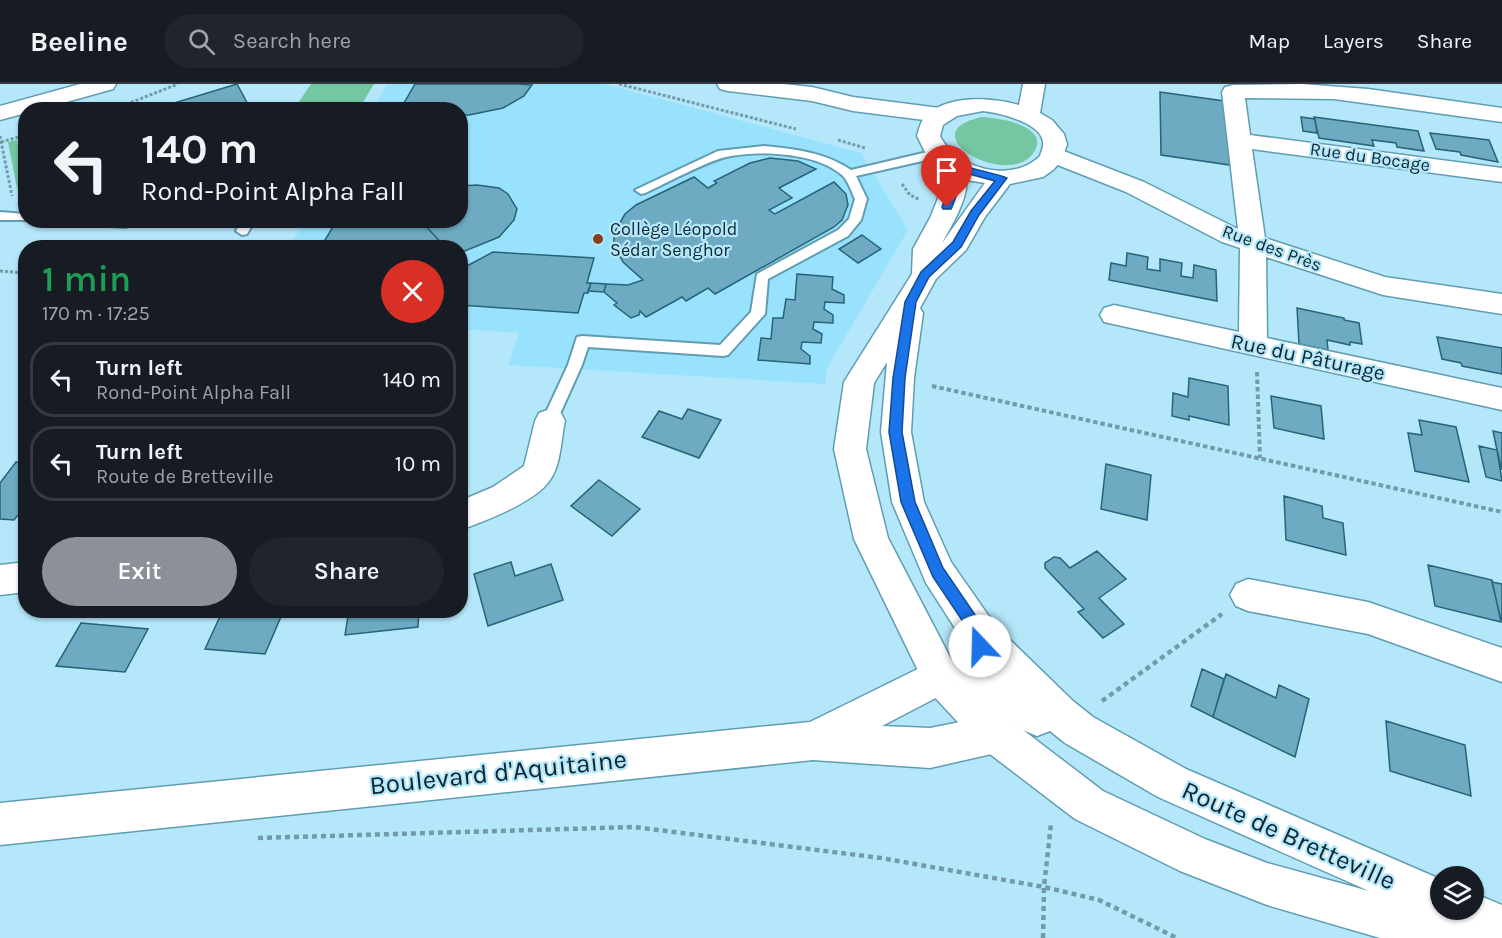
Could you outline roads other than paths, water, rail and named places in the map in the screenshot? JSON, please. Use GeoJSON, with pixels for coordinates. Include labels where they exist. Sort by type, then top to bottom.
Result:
{"type":"FeatureCollection","features":[{"type":"Feature","properties":{"kind":"street"},"geometry":{"type":"LineString","coordinates":[[40,102],[105,84]]}},
{"type":"Feature","properties":{"kind":"street"},"geometry":{"type":"LineString","coordinates":[[728,84],[812,94],[853,104],[940,115]]}},
{"type":"Feature","properties":{"kind":"street"},"geometry":{"type":"LineString","coordinates":[[1028,115],[1034,84]]}},
{"type":"Feature","properties":{"kind":"street"},"geometry":{"type":"LineString","coordinates":[[983,104],[1007,88]]}},
{"type":"Feature","properties":{"kind":"street"},"geometry":{"type":"LineString","coordinates":[[1255,345],[1253,243],[1233,93],[1273,88],[1326,92],[1502,115]]}},
{"type":"Feature","properties":{"kind":"street"},"geometry":{"type":"LineString","coordinates":[[853,104],[939,153],[984,177],[1002,178],[1035,172],[1047,164],[1053,155],[1055,146],[1053,137],[1039,121],[999,105],[983,104],[952,109],[940,115],[929,130],[939,153]]}},
{"type":"Feature","properties":{"kind":"street"},"geometry":{"type":"LineString","coordinates":[[0,113],[18,108]]}},
{"type":"Feature","properties":{"kind":"street","name":"Rue du Bocage"},"geometry":{"type":"LineString","coordinates":[[1238,140],[1502,175]]}},
{"type":"Feature","properties":{"kind":"street","name":"Route de Bretteville"},"geometry":{"type":"LineString","coordinates":[[925,274],[926,249],[943,218],[955,186],[939,153]]}},
{"type":"Feature","properties":{"kind":"street","name":"Rue des Près"},"geometry":{"type":"LineString","coordinates":[[1053,155],[1135,187],[1232,236],[1253,243],[1383,286],[1502,304]]}},
{"type":"Feature","properties":{"kind":"street","name":"Route de Bretteville"},"geometry":{"type":"LineString","coordinates":[[1002,178],[974,214],[957,244],[925,274],[910,302],[859,382],[850,449],[871,539],[940,676],[996,734],[1089,805],[1196,856],[1267,884],[1456,938]]}},
{"type":"Feature","properties":{"kind":"street","name":"Route de Bretteville"},"geometry":{"type":"LineString","coordinates":[[910,302],[899,378],[896,432],[908,502],[938,572],[975,627],[993,648],[1059,714],[1079,730],[1172,783],[1430,897]]}},
{"type":"Feature","properties":{"kind":"street","name":"Rue du Pâturage"},"geometry":{"type":"LineString","coordinates":[[1114,315],[1502,399]]}},
{"type":"Feature","properties":{"kind":"street"},"geometry":{"type":"LineString","coordinates":[[468,513],[505,497],[538,473],[550,421]]}},
{"type":"Feature","properties":{"kind":"street"},"geometry":{"type":"LineString","coordinates":[[1248,595],[1368,618],[1502,665]]}},
{"type":"Feature","properties":{"kind":"street"},"geometry":{"type":"LineString","coordinates":[[975,627],[994,705],[996,734]]}},
{"type":"Feature","properties":{"kind":"street"},"geometry":{"type":"LineString","coordinates":[[813,741],[940,676]]}},
{"type":"Feature","properties":{"kind":"street","name":"Route de Bretteville"},"geometry":{"type":"LineString","coordinates":[[940,676],[970,676],[999,688],[1048,726],[1112,767],[1172,783]]}},
{"type":"Feature","properties":{"kind":"street","name":"Boulevard d'Aquitaine"},"geometry":{"type":"LineString","coordinates":[[0,824],[813,741],[930,748],[996,734]]}},
{"type":"Feature","properties":{"kind":"street"},"geometry":{"type":"LineString","coordinates":[[1484,919],[1502,927]]}},
{"type":"Feature","properties":{"kind":"lane"},"geometry":{"type":"LineString","coordinates":[[550,421],[575,365],[582,341],[723,351],[758,314],[762,277],[843,232],[855,220],[861,199],[849,174],[836,165],[807,154],[764,150],[722,154],[641,190]]}},
{"type":"Feature","properties":{"kind":"lane"},"geometry":{"type":"LineString","coordinates":[[849,174],[939,153]]}},
{"type":"Feature","properties":{"kind":"lane"},"geometry":{"type":"LineString","coordinates":[[0,216],[18,217]]}},
{"type":"Feature","properties":{"kind":"place","name":"Collège Léopold Sédar Senghor"},"geometry":{"type":"Point","coordinates":[598,239]}}]}
